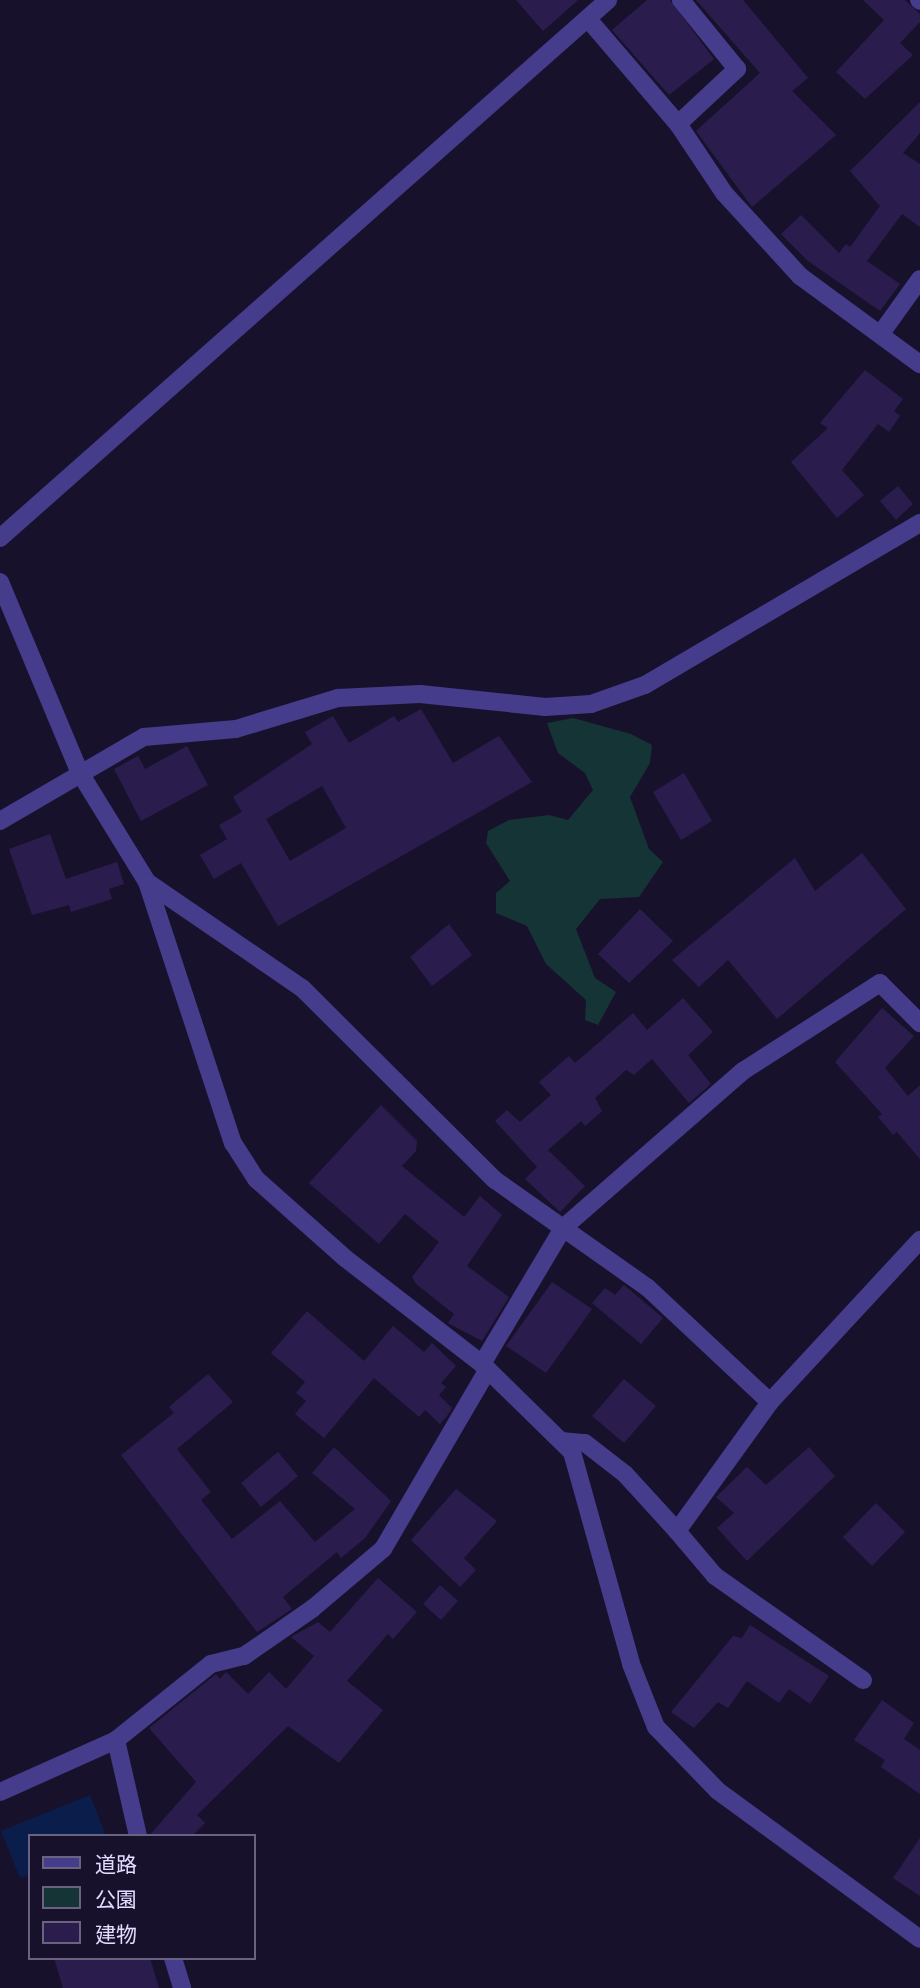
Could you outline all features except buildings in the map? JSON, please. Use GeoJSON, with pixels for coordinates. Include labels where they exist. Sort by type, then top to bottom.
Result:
{"type":"FeatureCollection","features":[{"type":"Feature","properties":{"kind":"street"},"geometry":{"type":"LineString","coordinates":[[678,124],[737,69],[681,0]]}},
{"type":"Feature","properties":{"kind":"street"},"geometry":{"type":"LineString","coordinates":[[0,538],[595,7],[724,192],[800,276],[882,332],[920,364]]}},
{"type":"Feature","properties":{"kind":"street"},"geometry":{"type":"LineString","coordinates":[[882,332],[920,279]]}},
{"type":"Feature","properties":{"kind":"street"},"geometry":{"type":"LineString","coordinates":[[0,821],[144,737],[236,729],[338,698],[420,694],[545,707],[591,704],[645,685],[920,523]]}},
{"type":"Feature","properties":{"kind":"street"},"geometry":{"type":"LineString","coordinates":[[1,591],[80,772],[147,881],[233,1143],[256,1179],[345,1258],[485,1367],[561,1441],[577,1462],[631,1664],[656,1727],[718,1791],[920,1939]]}},
{"type":"Feature","properties":{"kind":"street"},"geometry":{"type":"LineString","coordinates":[[147,881],[302,988],[495,1181],[648,1288],[769,1402]]}},
{"type":"Feature","properties":{"kind":"street"},"geometry":{"type":"LineString","coordinates":[[0,1792],[116,1740],[211,1664],[244,1656],[312,1609],[383,1549],[563,1228],[743,1071],[880,983],[920,1024]]}},
{"type":"Feature","properties":{"kind":"street"},"geometry":{"type":"LineString","coordinates":[[677,1531],[769,1402],[920,1240]]}},
{"type":"Feature","properties":{"kind":"street"},"geometry":{"type":"LineString","coordinates":[[561,1441],[585,1443],[625,1474],[715,1576],[863,1680]]}},
{"type":"Feature","properties":{"kind":"street"},"geometry":{"type":"LineString","coordinates":[[116,1740],[138,1834]]}},
{"type":"Feature","properties":{"kind":"street"},"geometry":{"type":"LineString","coordinates":[[174,1960],[182,1988]]}},
{"type":"Feature","properties":{"kind":"green space"},"geometry":{"type":"Polygon","coordinates":[[[573,718],[631,734],[652,745],[650,763],[630,797],[649,849],[663,862],[639,897],[600,899],[576,929],[595,978],[616,992],[598,1025],[585,1020],[586,1000],[546,964],[527,926],[496,913],[496,893],[510,881],[486,843],[488,831],[509,820],[549,815],[568,820],[593,790],[585,773],[558,753],[547,723],[573,718]]]}},
{"type":"Feature","properties":{"kind":"water"},"geometry":{"type":"Polygon","coordinates":[[[90,1795],[105,1834],[28,1834],[28,1875],[20,1878],[1,1831],[90,1795]]]}}]}
